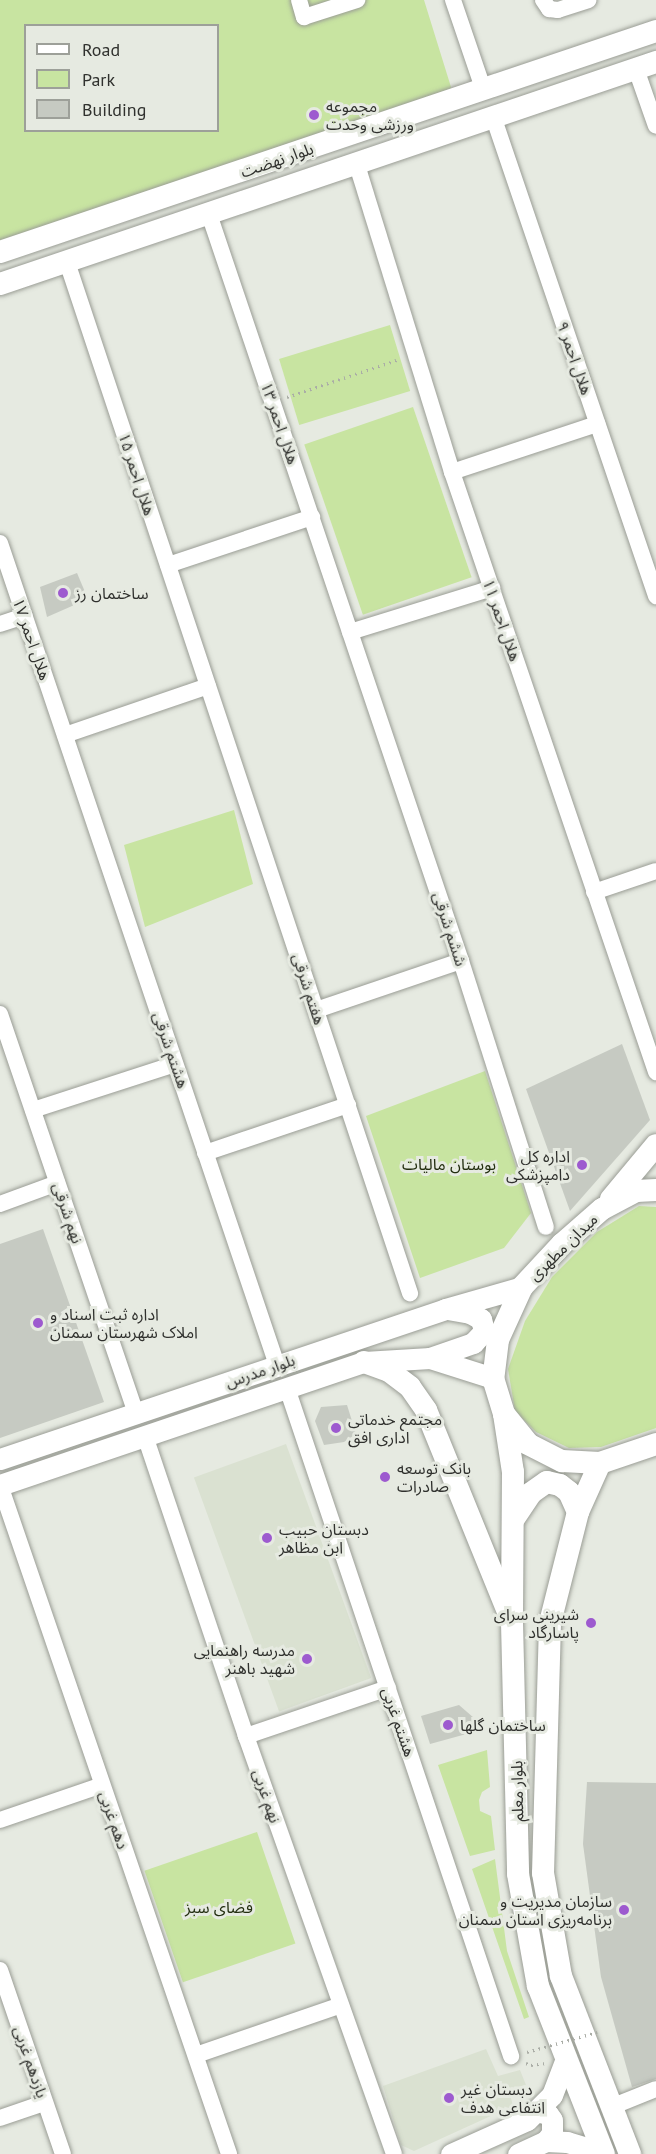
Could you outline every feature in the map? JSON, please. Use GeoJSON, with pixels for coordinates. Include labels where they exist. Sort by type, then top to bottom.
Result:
{"type":"FeatureCollection","features":[{"type":"Feature","properties":{"kind":"main road","name":"بلوار نهضت"},"geometry":{"type":"LineString","coordinates":[[0,252],[484,91],[656,31]]}},
{"type":"Feature","properties":{"kind":"main road","name":"بلوار نهضت"},"geometry":{"type":"LineString","coordinates":[[0,284],[646,66]]}},
{"type":"Feature","properties":{"kind":"main road"},"geometry":{"type":"LineString","coordinates":[[137,207],[145,236]]}},
{"type":"Feature","properties":{"kind":"main road"},"geometry":{"type":"LineString","coordinates":[[603,1209],[656,1145]]}},
{"type":"Feature","properties":{"kind":"main road","name":"میدان مطهری"},"geometry":{"type":"LineString","coordinates":[[656,1190],[636,1191],[603,1209],[562,1244],[522,1287],[498,1340],[493,1378],[504,1414],[528,1444],[562,1461],[600,1463],[656,1444]]}},
{"type":"Feature","properties":{"kind":"main road"},"geometry":{"type":"LineString","coordinates":[[364,1362],[389,1371],[403,1382],[426,1410],[512,1623]]}},
{"type":"Feature","properties":{"kind":"main road","name":"بلوار معلم"},"geometry":{"type":"LineString","coordinates":[[504,1414],[513,1472],[512,1623],[518,1874],[538,1986],[604,2154]]}},
{"type":"Feature","properties":{"kind":"main road","name":"بلوار معلم"},"geometry":{"type":"LineString","coordinates":[[600,1463],[578,1512],[550,1623],[543,1873],[561,1976],[630,2154]]}},
{"type":"Feature","properties":{"kind":"main road"},"geometry":{"type":"LineString","coordinates":[[513,1520],[531,1493],[547,1482],[560,1485],[569,1492],[578,1512]]}},
{"type":"Feature","properties":{"kind":"street"},"geometry":{"type":"LineString","coordinates":[[299,0],[304,17],[357,0]]}},
{"type":"Feature","properties":{"kind":"street"},"geometry":{"type":"LineString","coordinates":[[453,0],[484,91]]}},
{"type":"Feature","properties":{"kind":"street"},"geometry":{"type":"LineString","coordinates":[[543,0],[549,9],[558,10],[588,0]]}},
{"type":"Feature","properties":{"kind":"street"},"geometry":{"type":"LineString","coordinates":[[646,66],[656,126]]}},
{"type":"Feature","properties":{"kind":"street","name":"هلال احمر ۹"},"geometry":{"type":"LineString","coordinates":[[494,119],[656,596]]}},
{"type":"Feature","properties":{"kind":"street","name":"هلال احمر ۱۱"},"geometry":{"type":"LineString","coordinates":[[357,165],[453,472],[656,1072]]}},
{"type":"Feature","properties":{"kind":"street","name":"هلال احمر ۱۳"},"geometry":{"type":"LineString","coordinates":[[209,214],[350,632]]}},
{"type":"Feature","properties":{"kind":"street","name":"هلال احمر ۱۵"},"geometry":{"type":"LineString","coordinates":[[67,262],[208,686]]}},
{"type":"Feature","properties":{"kind":"street"},"geometry":{"type":"LineString","coordinates":[[453,472],[597,424]]}},
{"type":"Feature","properties":{"kind":"street"},"geometry":{"type":"LineString","coordinates":[[168,565],[312,518]]}},
{"type":"Feature","properties":{"kind":"street","name":"هلال احمر ۱۷"},"geometry":{"type":"LineString","coordinates":[[0,543],[64,735]]}},
{"type":"Feature","properties":{"kind":"street"},"geometry":{"type":"LineString","coordinates":[[350,632],[492,588]]}},
{"type":"Feature","properties":{"kind":"street"},"geometry":{"type":"LineString","coordinates":[[0,624],[25,616]]}},
{"type":"Feature","properties":{"kind":"street","name":"ششم شرقی"},"geometry":{"type":"LineString","coordinates":[[350,632],[461,961],[546,1227]]}},
{"type":"Feature","properties":{"kind":"street"},"geometry":{"type":"LineString","coordinates":[[64,735],[208,686]]}},
{"type":"Feature","properties":{"kind":"street","name":"هفتم شرقی"},"geometry":{"type":"LineString","coordinates":[[208,686],[410,1293]]}},
{"type":"Feature","properties":{"kind":"street","name":"هشتم شرقی"},"geometry":{"type":"LineString","coordinates":[[64,735],[277,1365]]}},
{"type":"Feature","properties":{"kind":"street"},"geometry":{"type":"LineString","coordinates":[[594,892],[656,871]]}},
{"type":"Feature","properties":{"kind":"street"},"geometry":{"type":"LineString","coordinates":[[316,1010],[461,961]]}},
{"type":"Feature","properties":{"kind":"street","name":"نهم شرقی"},"geometry":{"type":"LineString","coordinates":[[0,1014],[135,1413]]}},
{"type":"Feature","properties":{"kind":"street"},"geometry":{"type":"LineString","coordinates":[[33,1110],[175,1064]]}},
{"type":"Feature","properties":{"kind":"street"},"geometry":{"type":"LineString","coordinates":[[206,1153],[348,1105]]}},
{"type":"Feature","properties":{"kind":"street"},"geometry":{"type":"LineString","coordinates":[[0,1204],[57,1183]]}},
{"type":"Feature","properties":{"kind":"street","name":"بلوار مدرس"},"geometry":{"type":"LineString","coordinates":[[0,1459],[445,1309],[522,1287]]}},
{"type":"Feature","properties":{"kind":"street"},"geometry":{"type":"LineString","coordinates":[[430,1358],[473,1343],[483,1332],[481,1319],[470,1313],[445,1309]]}},
{"type":"Feature","properties":{"kind":"street","name":"بلوار مدرس"},"geometry":{"type":"LineString","coordinates":[[0,1485],[364,1362],[430,1358],[493,1378]]}},
{"type":"Feature","properties":{"kind":"street","name":"هشتم غربی"},"geometry":{"type":"LineString","coordinates":[[287,1388],[388,1688],[519,2054]]}},
{"type":"Feature","properties":{"kind":"street","name":"نهم غربی"},"geometry":{"type":"LineString","coordinates":[[145,1436],[246,1736],[394,2154]]}},
{"type":"Feature","properties":{"kind":"street","name":"دهم غربی"},"geometry":{"type":"LineString","coordinates":[[0,1485],[229,2154]]}},
{"type":"Feature","properties":{"kind":"street"},"geometry":{"type":"LineString","coordinates":[[246,1736],[388,1688]]}},
{"type":"Feature","properties":{"kind":"street"},"geometry":{"type":"LineString","coordinates":[[0,1821],[102,1785]]}},
{"type":"Feature","properties":{"kind":"street","name":"یازدهم غربی"},"geometry":{"type":"LineString","coordinates":[[0,1970],[63,2154]]}},
{"type":"Feature","properties":{"kind":"street"},"geometry":{"type":"LineString","coordinates":[[196,2055],[341,2005]]}},
{"type":"Feature","properties":{"kind":"street"},"geometry":{"type":"LineString","coordinates":[[451,2154],[527,2120],[552,2095],[566,2059]]}},
{"type":"Feature","properties":{"kind":"street"},"geometry":{"type":"LineString","coordinates":[[611,2108],[656,2089]]}},
{"type":"Feature","properties":{"kind":"street"},"geometry":{"type":"LineString","coordinates":[[0,2118],[44,2103]]}},
{"type":"Feature","properties":{"kind":"street"},"geometry":{"type":"LineString","coordinates":[[536,2111],[548,2114],[552,2120],[552,2133],[546,2141]]}},
{"type":"Feature","properties":{"kind":"street"},"geometry":{"type":"LineString","coordinates":[[518,2154],[546,2141],[567,2142],[604,2154]]}},
{"type":"Feature","properties":{"kind":"path"},"geometry":{"type":"LineString","coordinates":[[273,402],[416,353]]}},
{"type":"Feature","properties":{"kind":"path"},"geometry":{"type":"LineString","coordinates":[[519,2054],[597,2032]]}},
{"type":"Feature","properties":{"kind":"path"},"geometry":{"type":"LineString","coordinates":[[519,2054],[531,2065]]}},
{"type":"Feature","properties":{"kind":"shaded area","name":"دبستان حبیب ابن مظاهر"},"geometry":{"type":"Polygon","coordinates":[[[286,1444],[371,1678],[279,1712],[194,1478],[286,1444]]]}},
{"type":"Feature","properties":{"kind":"shaded area","name":"دبستان غیر انتفاعی هدف"},"geometry":{"type":"Polygon","coordinates":[[[486,2049],[498,2076],[520,2070],[526,2085],[509,2090],[513,2106],[414,2151],[401,2145],[383,2086],[486,2049]]]}},
{"type":"Feature","properties":{"kind":"green space","name":"مجموعه ورزشی وحدت"},"geometry":{"type":"Polygon","coordinates":[[[0,0],[424,0],[455,100],[0,252],[0,0]]]}},
{"type":"Feature","properties":{"kind":"green space"},"geometry":{"type":"Polygon","coordinates":[[[390,325],[410,391],[299,425],[279,359],[390,325]]]}},
{"type":"Feature","properties":{"kind":"green space"},"geometry":{"type":"Polygon","coordinates":[[[413,407],[472,577],[363,615],[304,444],[413,407]]]}},
{"type":"Feature","properties":{"kind":"green space"},"geometry":{"type":"Polygon","coordinates":[[[234,810],[253,884],[145,927],[124,845],[234,810]]]}},
{"type":"Feature","properties":{"kind":"green space","name":"بوستان مالیات"},"geometry":{"type":"Polygon","coordinates":[[[485,1071],[531,1213],[504,1248],[420,1278],[366,1116],[485,1071]]]}},
{"type":"Feature","properties":{"kind":"green space"},"geometry":{"type":"Polygon","coordinates":[[[639,1206],[656,1207],[656,1428],[601,1447],[569,1448],[536,1432],[515,1411],[508,1369],[525,1321],[552,1277],[597,1232],[639,1206]]]}},
{"type":"Feature","properties":{"kind":"green space"},"geometry":{"type":"Polygon","coordinates":[[[487,1750],[490,1787],[482,1792],[479,1800],[480,1811],[491,1816],[495,1850],[470,1856],[438,1765],[487,1750]]]}},
{"type":"Feature","properties":{"kind":"green space","name":"فضای سبز"},"geometry":{"type":"Polygon","coordinates":[[[257,1832],[295,1944],[183,1982],[144,1871],[257,1832]]]}},
{"type":"Feature","properties":{"kind":"green space"},"geometry":{"type":"Polygon","coordinates":[[[495,1859],[507,1951],[529,2017],[524,2019],[472,1869],[495,1859]]]}},
{"type":"Feature","properties":{"kind":"building","name":"ساختمان رز"},"geometry":{"type":"Polygon","coordinates":[[[77,573],[88,599],[47,617],[40,587],[77,573]]]}},
{"type":"Feature","properties":{"kind":"building","name":"اداره کل دامپزشکی"},"geometry":{"type":"Polygon","coordinates":[[[622,1044],[650,1120],[570,1211],[526,1089],[622,1044]]]}},
{"type":"Feature","properties":{"kind":"building","name":"اداره ثبت اسناد و املاک شهرستان سمنان"},"geometry":{"type":"Polygon","coordinates":[[[43,1229],[104,1402],[0,1438],[0,1244],[43,1229]]]}},
{"type":"Feature","properties":{"kind":"building","name":"مجتمع خدماتی اداری افق"},"geometry":{"type":"Polygon","coordinates":[[[347,1405],[356,1434],[344,1442],[324,1445],[315,1421],[321,1407],[347,1405]]]}},
{"type":"Feature","properties":{"kind":"building","name":"ساختمان گلها"},"geometry":{"type":"Polygon","coordinates":[[[459,1705],[474,1718],[470,1733],[430,1744],[421,1716],[459,1705]]]}},
{"type":"Feature","properties":{"kind":"building","name":"سازمان مدیریت و برنامه‌ریزی استان سمنان"},"geometry":{"type":"Polygon","coordinates":[[[587,1782],[656,1783],[656,2079],[632,2087],[601,1977],[583,1844],[587,1782]]]}},
{"type":"Feature","properties":{"kind":"place","name":"مجموعه ورزشی وحدت"},"geometry":{"type":"Point","coordinates":[314,115]}},
{"type":"Feature","properties":{"kind":"place","name":"ساختمان رز"},"geometry":{"type":"Point","coordinates":[63,593]}},
{"type":"Feature","properties":{"kind":"place","name":"اداره کل دامپزشکی"},"geometry":{"type":"Point","coordinates":[582,1165]}},
{"type":"Feature","properties":{"kind":"place","name":"اداره ثبت اسناد و املاک شهرستان سمنان"},"geometry":{"type":"Point","coordinates":[38,1323]}},
{"type":"Feature","properties":{"kind":"place","name":"مجتمع خدماتی اداری افق"},"geometry":{"type":"Point","coordinates":[336,1428]}},
{"type":"Feature","properties":{"kind":"place","name":"بانک توسعه صادرات"},"geometry":{"type":"Point","coordinates":[385,1477]}},
{"type":"Feature","properties":{"kind":"place","name":"دبستان حبیب ابن مظاهر"},"geometry":{"type":"Point","coordinates":[267,1538]}},
{"type":"Feature","properties":{"kind":"place","name":"شیرینی سرای پاسارگاد"},"geometry":{"type":"Point","coordinates":[591,1623]}},
{"type":"Feature","properties":{"kind":"place","name":"مدرسه راهنمایی شهید باهنر"},"geometry":{"type":"Point","coordinates":[307,1659]}},
{"type":"Feature","properties":{"kind":"place","name":"ساختمان گلها"},"geometry":{"type":"Point","coordinates":[448,1725]}},
{"type":"Feature","properties":{"kind":"place","name":"سازمان مدیریت و برنامه‌ریزی استان سمنان"},"geometry":{"type":"Point","coordinates":[624,1910]}},
{"type":"Feature","properties":{"kind":"place","name":"دبستان غیر انتفاعی هدف"},"geometry":{"type":"Point","coordinates":[449,2098]}}]}
